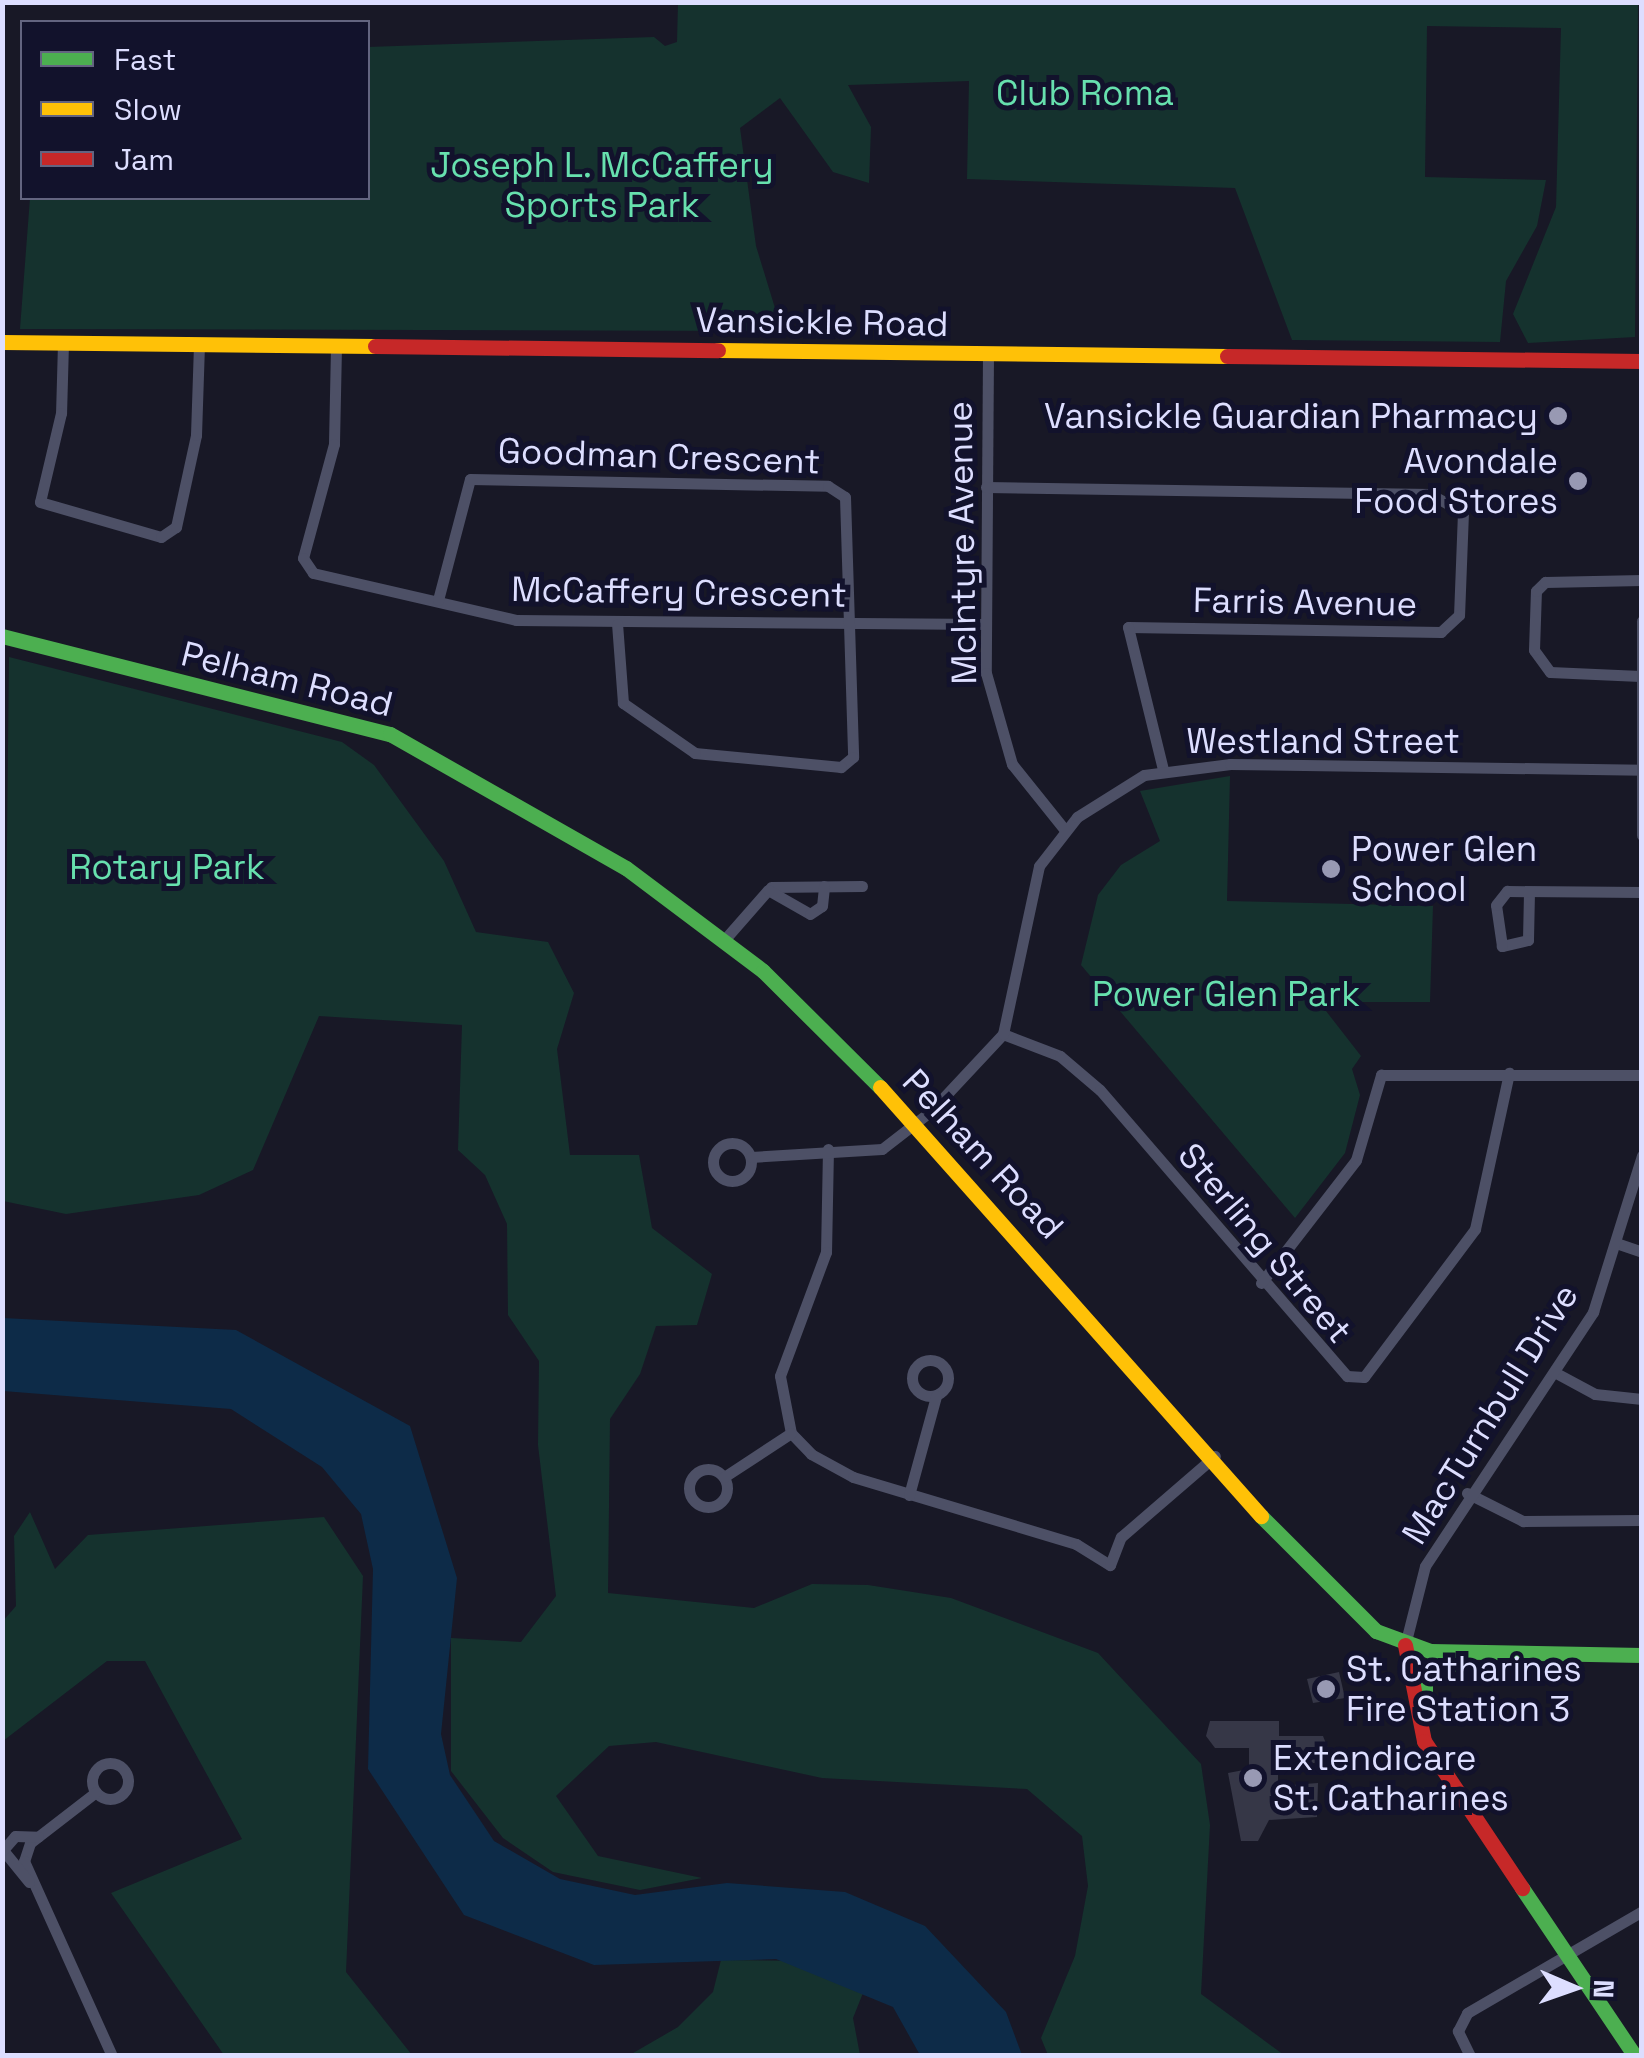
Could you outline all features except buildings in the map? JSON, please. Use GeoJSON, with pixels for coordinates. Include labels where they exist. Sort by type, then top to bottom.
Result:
{"type":"FeatureCollection","features":[{"type":"Feature","properties":{"kind":"main road","name":"Vansickle Road"},"geometry":{"type":"LineString","coordinates":[[2,342],[1642,361]]}},
{"type":"Feature","properties":{"kind":"main road","name":"Pelham Road"},"geometry":{"type":"LineString","coordinates":[[2,636],[390,734],[594,848],[725,939],[917,1123],[1215,1456],[1326,1590],[1404,1645]]}},
{"type":"Feature","properties":{"kind":"main road"},"geometry":{"type":"LineString","coordinates":[[1634,2056],[1569,1953],[1424,1741],[1404,1645],[1474,1654],[1642,1655]]}},
{"type":"Feature","properties":{"kind":"main road"},"geometry":{"type":"LineString","coordinates":[[1424,1741],[1425,1682],[1440,1664],[1474,1654]]}},
{"type":"Feature","properties":{"kind":"street"},"geometry":{"type":"LineString","coordinates":[[63,343],[62,413],[38,488],[42,506],[161,538],[176,527],[196,434],[199,344]]}},
{"type":"Feature","properties":{"kind":"street","name":"McCaffery Crescent"},"geometry":{"type":"LineString","coordinates":[[336,347],[334,444],[304,563],[516,620],[617,624],[984,624]]}},
{"type":"Feature","properties":{"kind":"street","name":"McIntyre Avenue"},"geometry":{"type":"LineString","coordinates":[[988,354],[984,624],[998,730],[1012,764],[1064,829]]}},
{"type":"Feature","properties":{"kind":"street","name":"Goodman Crescent"},"geometry":{"type":"LineString","coordinates":[[438,600],[470,479],[802,484],[844,497],[850,622]]}},
{"type":"Feature","properties":{"kind":"street","name":"Farris Avenue"},"geometry":{"type":"LineString","coordinates":[[986,486],[1430,494],[1463,512],[1459,615],[1441,632],[1128,626],[1163,770]]}},
{"type":"Feature","properties":{"kind":"street"},"geometry":{"type":"LineString","coordinates":[[1640,676],[1550,672],[1534,650],[1536,591],[1545,582],[1642,580]]}},
{"type":"Feature","properties":{"kind":"street"},"geometry":{"type":"LineString","coordinates":[[1642,621],[1642,835]]}},
{"type":"Feature","properties":{"kind":"street"},"geometry":{"type":"LineString","coordinates":[[617,624],[622,703],[691,750],[841,767],[854,752],[850,622]]}},
{"type":"Feature","properties":{"kind":"street","name":"Westland Street"},"geometry":{"type":"LineString","coordinates":[[1003,1034],[1026,898],[1064,829],[1114,790],[1163,770],[1641,770]]}},
{"type":"Feature","properties":{"kind":"street"},"geometry":{"type":"LineString","coordinates":[[725,939],[762,894],[777,890],[810,914],[821,908],[824,886]]}},
{"type":"Feature","properties":{"kind":"street"},"geometry":{"type":"LineString","coordinates":[[762,894],[824,886],[862,886]]}},
{"type":"Feature","properties":{"kind":"street"},"geometry":{"type":"LineString","coordinates":[[1529,892],[1528,940],[1502,946],[1498,896],[1529,892],[1642,892]]}},
{"type":"Feature","properties":{"kind":"street"},"geometry":{"type":"LineString","coordinates":[[750,1158],[882,1149],[917,1123],[1003,1034]]}},
{"type":"Feature","properties":{"kind":"street","name":"Sterling Street"},"geometry":{"type":"LineString","coordinates":[[1003,1034],[1060,1056],[1100,1090],[1338,1371],[1364,1377],[1476,1229],[1509,1073]]}},
{"type":"Feature","properties":{"kind":"street"},"geometry":{"type":"LineString","coordinates":[[1261,1283],[1356,1160],[1380,1075],[1642,1074]]}},
{"type":"Feature","properties":{"kind":"street"},"geometry":{"type":"LineString","coordinates":[[828,1150],[826,1252],[781,1368],[791,1433],[834,1469],[1076,1544],[1110,1565],[1121,1537],[1215,1456]]}},
{"type":"Feature","properties":{"kind":"street","name":"MacTurnbull Drive"},"geometry":{"type":"LineString","coordinates":[[1404,1645],[1425,1566],[1467,1493],[1556,1373],[1619,1244],[1642,1156]]}},
{"type":"Feature","properties":{"kind":"street"},"geometry":{"type":"LineString","coordinates":[[1619,1244],[1642,1252]]}},
{"type":"Feature","properties":{"kind":"street"},"geometry":{"type":"LineString","coordinates":[[1556,1373],[1595,1394],[1642,1399]]}},
{"type":"Feature","properties":{"kind":"street"},"geometry":{"type":"LineString","coordinates":[[909,1495],[936,1396]]}},
{"type":"Feature","properties":{"kind":"street"},"geometry":{"type":"LineString","coordinates":[[724,1477],[791,1433]]}},
{"type":"Feature","properties":{"kind":"street"},"geometry":{"type":"LineString","coordinates":[[1467,1493],[1523,1520],[1642,1520]]}},
{"type":"Feature","properties":{"kind":"street"},"geometry":{"type":"LineString","coordinates":[[96,1792],[38,1837],[24,1858],[112,2056]]}},
{"type":"Feature","properties":{"kind":"street"},"geometry":{"type":"LineString","coordinates":[[36,1888],[3,1850],[15,1836],[38,1837]]}},
{"type":"Feature","properties":{"kind":"street"},"geometry":{"type":"LineString","coordinates":[[1470,2056],[1458,2035],[1467,2013],[1642,1912]]}},
{"type":"Feature","properties":{"kind":"green space"},"geometry":{"type":"Polygon","coordinates":[[[678,3],[1638,3],[1635,337],[1528,343],[1513,314],[1556,207],[1561,28],[1427,26],[1425,177],[1546,180],[1537,226],[1506,281],[1500,342],[1292,340],[1235,188],[967,179],[969,81],[848,85],[871,127],[869,183],[833,172],[780,98],[740,128],[756,246],[782,331],[20,329],[30,200],[370,200],[370,47],[654,37],[665,46],[677,42],[678,3]]]}},
{"type":"Feature","properties":{"kind":"green space","name":"Rotary Park"},"geometry":{"type":"Polygon","coordinates":[[[9,657],[342,742],[374,765],[444,861],[476,932],[548,942],[574,993],[557,1049],[570,1155],[639,1155],[652,1228],[712,1274],[697,1325],[656,1326],[640,1374],[610,1419],[608,1593],[754,1608],[812,1584],[868,1585],[951,1598],[1098,1653],[1201,1764],[1210,1825],[1201,1994],[1284,2055],[1048,2055],[1041,2038],[1075,1956],[1088,1886],[1082,1836],[1027,1789],[822,1778],[656,1742],[609,1746],[556,1796],[598,1856],[702,1878],[640,1890],[553,1872],[503,1838],[451,1771],[451,1638],[521,1642],[556,1596],[538,1445],[539,1361],[508,1315],[507,1224],[485,1175],[458,1150],[462,1025],[319,1016],[253,1170],[199,1195],[66,1214],[3,1201],[9,657]]]}},
{"type":"Feature","properties":{"kind":"green space","name":"Power Glen Park"},"geometry":{"type":"Polygon","coordinates":[[[1230,776],[1227,901],[1433,906],[1430,1002],[1319,1002],[1361,1056],[1352,1069],[1360,1095],[1345,1153],[1295,1218],[1081,965],[1098,895],[1121,865],[1160,841],[1140,791],[1230,776]]]}},
{"type":"Feature","properties":{"kind":"green space"},"geometry":{"type":"Polygon","coordinates":[[[30,1512],[55,1569],[88,1535],[324,1517],[363,1576],[346,1972],[412,2055],[224,2055],[111,1893],[242,1839],[145,1661],[107,1661],[3,1741],[3,1621],[16,1606],[14,1536],[30,1512]]]}},
{"type":"Feature","properties":{"kind":"green space"},"geometry":{"type":"Polygon","coordinates":[[[721,1960],[824,1961],[869,1978],[853,2018],[860,2055],[628,2056],[678,2027],[713,1992],[721,1960]]]}},
{"type":"Feature","properties":{"kind":"water"},"geometry":{"type":"Polygon","coordinates":[[[3,1318],[236,1330],[410,1426],[457,1578],[441,1734],[450,1775],[494,1841],[560,1879],[635,1895],[727,1883],[845,1892],[925,1926],[1006,2012],[1022,2055],[920,2055],[893,2007],[776,1959],[594,1965],[464,1915],[368,1769],[373,1569],[361,1514],[322,1467],[231,1409],[3,1391],[3,1318]]]}},
{"type":"Feature","properties":{"kind":"traffic: fast"},"geometry":{"type":"LineString","coordinates":[[2,636],[390,734],[626,868],[763,971],[880,1087]]}},
{"type":"Feature","properties":{"kind":"traffic: fast"},"geometry":{"type":"LineString","coordinates":[[1261,1516],[1376,1631],[1430,1651],[1642,1655]]}},
{"type":"Feature","properties":{"kind":"traffic: fast"},"geometry":{"type":"LineString","coordinates":[[1425,1712],[1425,1681],[1463,1658]]}},
{"type":"Feature","properties":{"kind":"traffic: fast"},"geometry":{"type":"LineString","coordinates":[[1522,1888],[1635,2056]]}},
{"type":"Feature","properties":{"kind":"traffic: slow"},"geometry":{"type":"LineString","coordinates":[[2,342],[375,346]]}},
{"type":"Feature","properties":{"kind":"traffic: slow"},"geometry":{"type":"LineString","coordinates":[[718,350],[1227,356]]}},
{"type":"Feature","properties":{"kind":"traffic: slow"},"geometry":{"type":"LineString","coordinates":[[880,1087],[1261,1516]]}},
{"type":"Feature","properties":{"kind":"traffic: jam"},"geometry":{"type":"LineString","coordinates":[[375,346],[718,350]]}},
{"type":"Feature","properties":{"kind":"traffic: jam"},"geometry":{"type":"LineString","coordinates":[[1227,356],[1642,361]]}},
{"type":"Feature","properties":{"kind":"traffic: jam"},"geometry":{"type":"LineString","coordinates":[[1405,1645],[1424,1741],[1522,1888]]}},
{"type":"Feature","properties":{"kind":"place","name":"Vansickle Guardian Pharmacy"},"geometry":{"type":"Point","coordinates":[1558,416]}},
{"type":"Feature","properties":{"kind":"place","name":"Avondale Food Stores"},"geometry":{"type":"Point","coordinates":[1578,481]}},
{"type":"Feature","properties":{"kind":"place","name":"Power Glen School"},"geometry":{"type":"Point","coordinates":[1331,869]}},
{"type":"Feature","properties":{"kind":"place","name":"St. Catharines Fire Station 3"},"geometry":{"type":"Point","coordinates":[1326,1689]}},
{"type":"Feature","properties":{"kind":"place","name":"Extendicare St. Catharines"},"geometry":{"type":"Point","coordinates":[1253,1778]}},
{"type":"Feature","properties":{"kind":"park label","name":"Club Roma"},"geometry":{"type":"Point","coordinates":[1085,93]}},
{"type":"Feature","properties":{"kind":"park label","name":"Joseph L. McCaffery Sports Park"},"geometry":{"type":"Point","coordinates":[602,185]}}]}
